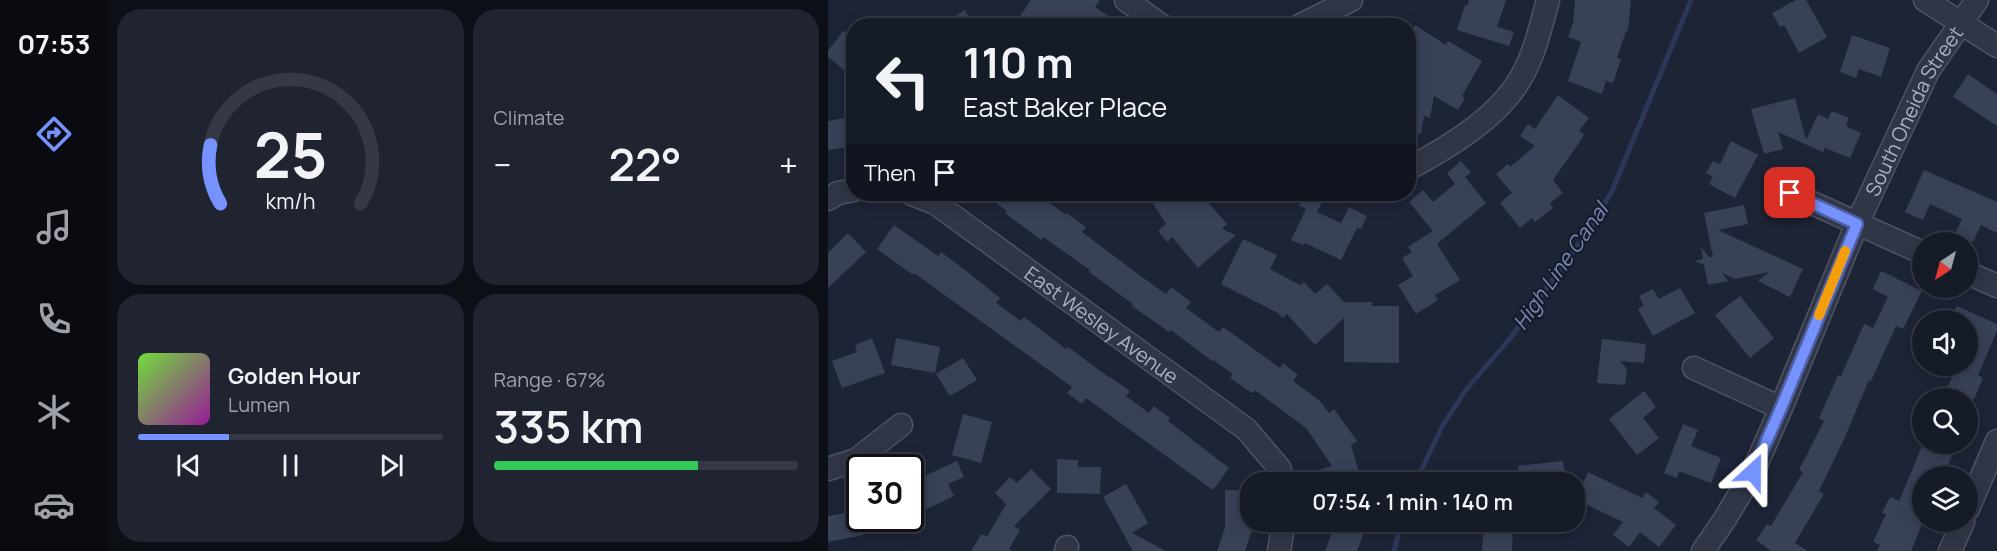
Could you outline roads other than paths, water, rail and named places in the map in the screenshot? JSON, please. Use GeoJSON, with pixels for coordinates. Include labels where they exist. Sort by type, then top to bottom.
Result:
{"type":"FeatureCollection","features":[{"type":"Feature","properties":{"kind":"street"},"geometry":{"type":"LineString","coordinates":[[1126,0],[1151,18]]}},
{"type":"Feature","properties":{"kind":"street"},"geometry":{"type":"LineString","coordinates":[[1315,18],[1351,0]]}},
{"type":"Feature","properties":{"kind":"street"},"geometry":{"type":"LineString","coordinates":[[1416,164],[1476,127],[1505,100],[1516,86],[1527,65],[1538,38],[1548,0]]}},
{"type":"Feature","properties":{"kind":"street"},"geometry":{"type":"LineString","coordinates":[[1925,0],[1997,46]]}},
{"type":"Feature","properties":{"kind":"street","name":"South Oneida Street"},"geometry":{"type":"LineString","coordinates":[[1703,551],[1753,472],[1857,224],[1928,71],[1977,0]]}},
{"type":"Feature","properties":{"kind":"street"},"geometry":{"type":"LineString","coordinates":[[828,199],[846,191]]}},
{"type":"Feature","properties":{"kind":"street"},"geometry":{"type":"LineString","coordinates":[[1790,193],[1912,248]]}},
{"type":"Feature","properties":{"kind":"street","name":"East Wesley Avenue"},"geometry":{"type":"LineString","coordinates":[[930,201],[1246,429],[1277,472]]}},
{"type":"Feature","properties":{"kind":"street"},"geometry":{"type":"LineString","coordinates":[[1978,277],[1997,286]]}},
{"type":"Feature","properties":{"kind":"street"},"geometry":{"type":"LineString","coordinates":[[1694,368],[1781,408]]}},
{"type":"Feature","properties":{"kind":"street"},"geometry":{"type":"LineString","coordinates":[[828,469],[856,460],[901,424]]}},
{"type":"Feature","properties":{"kind":"street"},"geometry":{"type":"LineString","coordinates":[[1978,486],[1997,441]]}},
{"type":"Feature","properties":{"kind":"street"},"geometry":{"type":"LineString","coordinates":[[1279,551],[1282,532]]}},
{"type":"Feature","properties":{"kind":"street"},"geometry":{"type":"LineString","coordinates":[[1950,551],[1958,532]]}},
{"type":"Feature","properties":{"kind":"waterway","name":"High Line Canal"},"geometry":{"type":"LineString","coordinates":[[1420,472],[1443,425],[1465,391],[1512,336],[1591,227],[1612,191],[1691,0]]}},
{"type":"Feature","properties":{"kind":"waterway","name":"High Line Canal"},"geometry":{"type":"LineString","coordinates":[[1394,551],[1399,532]]}}]}
